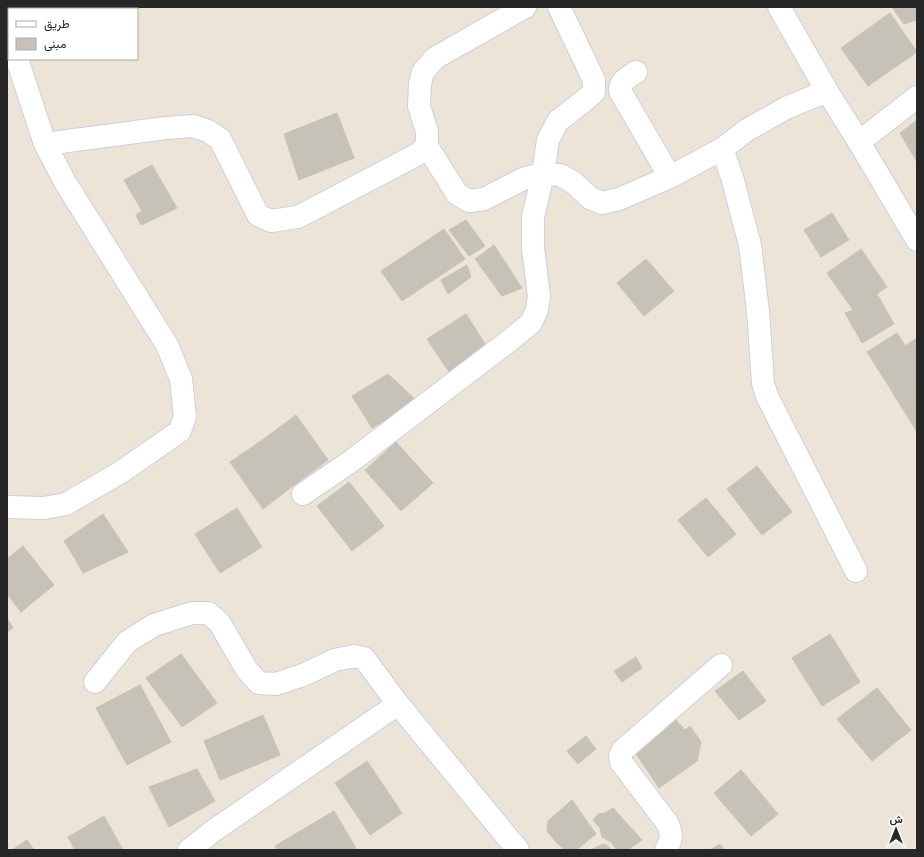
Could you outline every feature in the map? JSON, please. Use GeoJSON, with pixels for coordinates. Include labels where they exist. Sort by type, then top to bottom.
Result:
{"type":"FeatureCollection","features":[{"type":"Feature","properties":{"kind":"street"},"geometry":{"type":"LineString","coordinates":[[524,7],[435,58],[423,72],[420,84],[420,106],[427,132],[427,146],[457,194],[469,201],[484,199],[525,178],[543,174],[560,175],[573,182],[590,198],[602,203],[619,200],[670,177],[722,149],[747,130],[786,108],[827,91]]}},
{"type":"Feature","properties":{"kind":"street"},"geometry":{"type":"LineString","coordinates":[[303,494],[350,462],[531,323],[537,310],[539,296],[533,248],[533,218],[543,174],[548,140],[558,121],[594,92],[594,80],[559,7]]}},
{"type":"Feature","properties":{"kind":"street"},"geometry":{"type":"LineString","coordinates":[[779,7],[827,91],[917,240]]}},
{"type":"Feature","properties":{"kind":"street"},"geometry":{"type":"LineString","coordinates":[[7,507],[44,508],[66,504],[120,472],[180,431],[186,416],[181,379],[167,345],[65,182],[45,144],[17,60]]}},
{"type":"Feature","properties":{"kind":"street"},"geometry":{"type":"LineString","coordinates":[[636,72],[621,82],[619,87],[620,91],[670,177]]}},
{"type":"Feature","properties":{"kind":"street"},"geometry":{"type":"LineString","coordinates":[[858,142],[917,97]]}},
{"type":"Feature","properties":{"kind":"street"},"geometry":{"type":"LineString","coordinates":[[45,144],[166,128],[193,126],[208,131],[220,139],[258,215],[271,221],[298,217],[418,154],[427,146]]}},
{"type":"Feature","properties":{"kind":"street"},"geometry":{"type":"LineString","coordinates":[[722,149],[732,177],[750,245],[758,311],[763,383],[767,396],[856,571]]}},
{"type":"Feature","properties":{"kind":"street"},"geometry":{"type":"LineString","coordinates":[[95,682],[126,642],[154,625],[192,613],[208,613],[219,622],[247,670],[260,683],[276,684],[303,675],[335,660],[354,656],[364,658],[398,704],[518,850]]}},
{"type":"Feature","properties":{"kind":"street"},"geometry":{"type":"LineString","coordinates":[[666,850],[672,835],[668,824],[621,762],[620,756],[623,750],[721,665]]}},
{"type":"Feature","properties":{"kind":"street"},"geometry":{"type":"LineString","coordinates":[[193,849],[213,831],[398,704]]}},
{"type":"Feature","properties":{"kind":"building"},"geometry":{"type":"Polygon","coordinates":[[[892,7],[917,7],[917,20],[904,24],[892,7]]]}},
{"type":"Feature","properties":{"kind":"building"},"geometry":{"type":"Polygon","coordinates":[[[890,13],[917,52],[868,86],[841,48],[890,13]]]}},
{"type":"Feature","properties":{"kind":"building"},"geometry":{"type":"Polygon","coordinates":[[[337,113],[354,158],[299,180],[284,134],[337,113]]]}},
{"type":"Feature","properties":{"kind":"building"},"geometry":{"type":"Polygon","coordinates":[[[917,120],[917,162],[900,133],[917,120]]]}},
{"type":"Feature","properties":{"kind":"building"},"geometry":{"type":"Polygon","coordinates":[[[152,165],[177,208],[141,225],[136,215],[142,211],[124,180],[152,165]]]}},
{"type":"Feature","properties":{"kind":"building"},"geometry":{"type":"Polygon","coordinates":[[[832,213],[849,240],[821,257],[804,230],[832,213]]]}},
{"type":"Feature","properties":{"kind":"building"},"geometry":{"type":"Polygon","coordinates":[[[466,220],[485,246],[469,256],[449,230],[466,220]]]}},
{"type":"Feature","properties":{"kind":"building"},"geometry":{"type":"Polygon","coordinates":[[[444,229],[465,259],[402,301],[381,271],[444,229]]]}},
{"type":"Feature","properties":{"kind":"building"},"geometry":{"type":"Polygon","coordinates":[[[494,245],[522,288],[502,296],[475,259],[494,245]]]}},
{"type":"Feature","properties":{"kind":"building"},"geometry":{"type":"Polygon","coordinates":[[[861,249],[887,287],[853,310],[827,273],[861,249]]]}},
{"type":"Feature","properties":{"kind":"building"},"geometry":{"type":"Polygon","coordinates":[[[646,259],[674,291],[644,316],[617,283],[646,259]]]}},
{"type":"Feature","properties":{"kind":"building"},"geometry":{"type":"Polygon","coordinates":[[[467,265],[471,277],[448,294],[441,280],[467,265]]]}},
{"type":"Feature","properties":{"kind":"building"},"geometry":{"type":"Polygon","coordinates":[[[877,294],[894,324],[862,343],[845,313],[853,310],[877,294]]]}},
{"type":"Feature","properties":{"kind":"building"},"geometry":{"type":"Polygon","coordinates":[[[466,314],[489,350],[451,375],[427,339],[466,314]]]}},
{"type":"Feature","properties":{"kind":"building"},"geometry":{"type":"Polygon","coordinates":[[[897,333],[917,364],[917,367],[888,385],[867,352],[897,333]]]}},
{"type":"Feature","properties":{"kind":"building"},"geometry":{"type":"Polygon","coordinates":[[[917,338],[917,364],[905,346],[917,338]]]}},
{"type":"Feature","properties":{"kind":"building"},"geometry":{"type":"Polygon","coordinates":[[[917,367],[917,432],[888,385],[917,367]]]}},
{"type":"Feature","properties":{"kind":"building"},"geometry":{"type":"Polygon","coordinates":[[[388,374],[417,401],[372,428],[352,396],[388,374]]]}},
{"type":"Feature","properties":{"kind":"building"},"geometry":{"type":"Polygon","coordinates":[[[296,415],[328,460],[294,485],[261,441],[296,415]]]}},
{"type":"Feature","properties":{"kind":"building"},"geometry":{"type":"Polygon","coordinates":[[[261,441],[294,485],[263,509],[230,462],[261,441]]]}},
{"type":"Feature","properties":{"kind":"building"},"geometry":{"type":"Polygon","coordinates":[[[396,442],[433,483],[401,511],[365,470],[396,442]]]}},
{"type":"Feature","properties":{"kind":"building"},"geometry":{"type":"Polygon","coordinates":[[[757,466],[792,512],[762,535],[727,489],[757,466]]]}},
{"type":"Feature","properties":{"kind":"building"},"geometry":{"type":"Polygon","coordinates":[[[349,482],[384,526],[352,551],[317,506],[349,482]]]}},
{"type":"Feature","properties":{"kind":"building"},"geometry":{"type":"Polygon","coordinates":[[[706,498],[736,534],[708,557],[678,520],[706,498]]]}},
{"type":"Feature","properties":{"kind":"building"},"geometry":{"type":"Polygon","coordinates":[[[237,508],[262,547],[220,573],[195,534],[237,508]]]}},
{"type":"Feature","properties":{"kind":"building"},"geometry":{"type":"Polygon","coordinates":[[[103,514],[128,552],[83,573],[64,541],[103,514]]]}},
{"type":"Feature","properties":{"kind":"building"},"geometry":{"type":"Polygon","coordinates":[[[23,546],[54,585],[21,612],[7,594],[7,559],[23,546]]]}},
{"type":"Feature","properties":{"kind":"building"},"geometry":{"type":"Polygon","coordinates":[[[7,618],[13,628],[7,632],[7,618]]]}},
{"type":"Feature","properties":{"kind":"building"},"geometry":{"type":"Polygon","coordinates":[[[830,634],[860,682],[822,706],[792,658],[830,634]]]}},
{"type":"Feature","properties":{"kind":"building"},"geometry":{"type":"Polygon","coordinates":[[[181,654],[217,703],[182,727],[146,678],[181,654]]]}},
{"type":"Feature","properties":{"kind":"building"},"geometry":{"type":"Polygon","coordinates":[[[636,657],[642,668],[622,682],[614,671],[636,657]]]}},
{"type":"Feature","properties":{"kind":"building"},"geometry":{"type":"Polygon","coordinates":[[[743,671],[766,701],[739,720],[715,691],[743,671]]]}},
{"type":"Feature","properties":{"kind":"building"},"geometry":{"type":"Polygon","coordinates":[[[140,685],[171,742],[127,765],[96,708],[140,685]]]}},
{"type":"Feature","properties":{"kind":"building"},"geometry":{"type":"Polygon","coordinates":[[[877,688],[911,730],[872,761],[837,719],[877,688]]]}},
{"type":"Feature","properties":{"kind":"building"},"geometry":{"type":"Polygon","coordinates":[[[263,715],[280,755],[220,780],[204,741],[263,715]]]}},
{"type":"Feature","properties":{"kind":"building"},"geometry":{"type":"Polygon","coordinates":[[[674,718],[685,730],[690,726],[701,742],[697,761],[659,788],[633,749],[674,718]]]}},
{"type":"Feature","properties":{"kind":"building"},"geometry":{"type":"Polygon","coordinates":[[[586,736],[596,749],[578,764],[567,751],[586,736]]]}},
{"type":"Feature","properties":{"kind":"building"},"geometry":{"type":"Polygon","coordinates":[[[367,761],[402,813],[370,835],[335,783],[367,761]]]}},
{"type":"Feature","properties":{"kind":"building"},"geometry":{"type":"Polygon","coordinates":[[[197,769],[215,801],[169,827],[149,787],[197,769]]]}},
{"type":"Feature","properties":{"kind":"building"},"geometry":{"type":"Polygon","coordinates":[[[741,770],[778,814],[751,836],[714,793],[741,770]]]}},
{"type":"Feature","properties":{"kind":"building"},"geometry":{"type":"Polygon","coordinates":[[[572,800],[596,834],[576,850],[565,850],[547,831],[548,821],[572,800]]]}},
{"type":"Feature","properties":{"kind":"building"},"geometry":{"type":"Polygon","coordinates":[[[613,808],[642,840],[628,850],[617,850],[611,842],[602,837],[600,828],[593,820],[598,814],[605,813],[613,808]]]}},
{"type":"Feature","properties":{"kind":"building"},"geometry":{"type":"Polygon","coordinates":[[[334,811],[357,850],[278,850],[275,846],[334,811]]]}},
{"type":"Feature","properties":{"kind":"building"},"geometry":{"type":"Polygon","coordinates":[[[104,816],[123,850],[75,850],[68,837],[104,816]]]}},
{"type":"Feature","properties":{"kind":"building"},"geometry":{"type":"Polygon","coordinates":[[[27,840],[34,850],[12,850],[27,840]]]}},
{"type":"Feature","properties":{"kind":"building"},"geometry":{"type":"Polygon","coordinates":[[[603,844],[608,846],[611,850],[591,850],[603,844]]]}},
{"type":"Feature","properties":{"kind":"building"},"geometry":{"type":"Polygon","coordinates":[[[720,844],[724,850],[710,850],[720,844]]]}}]}
